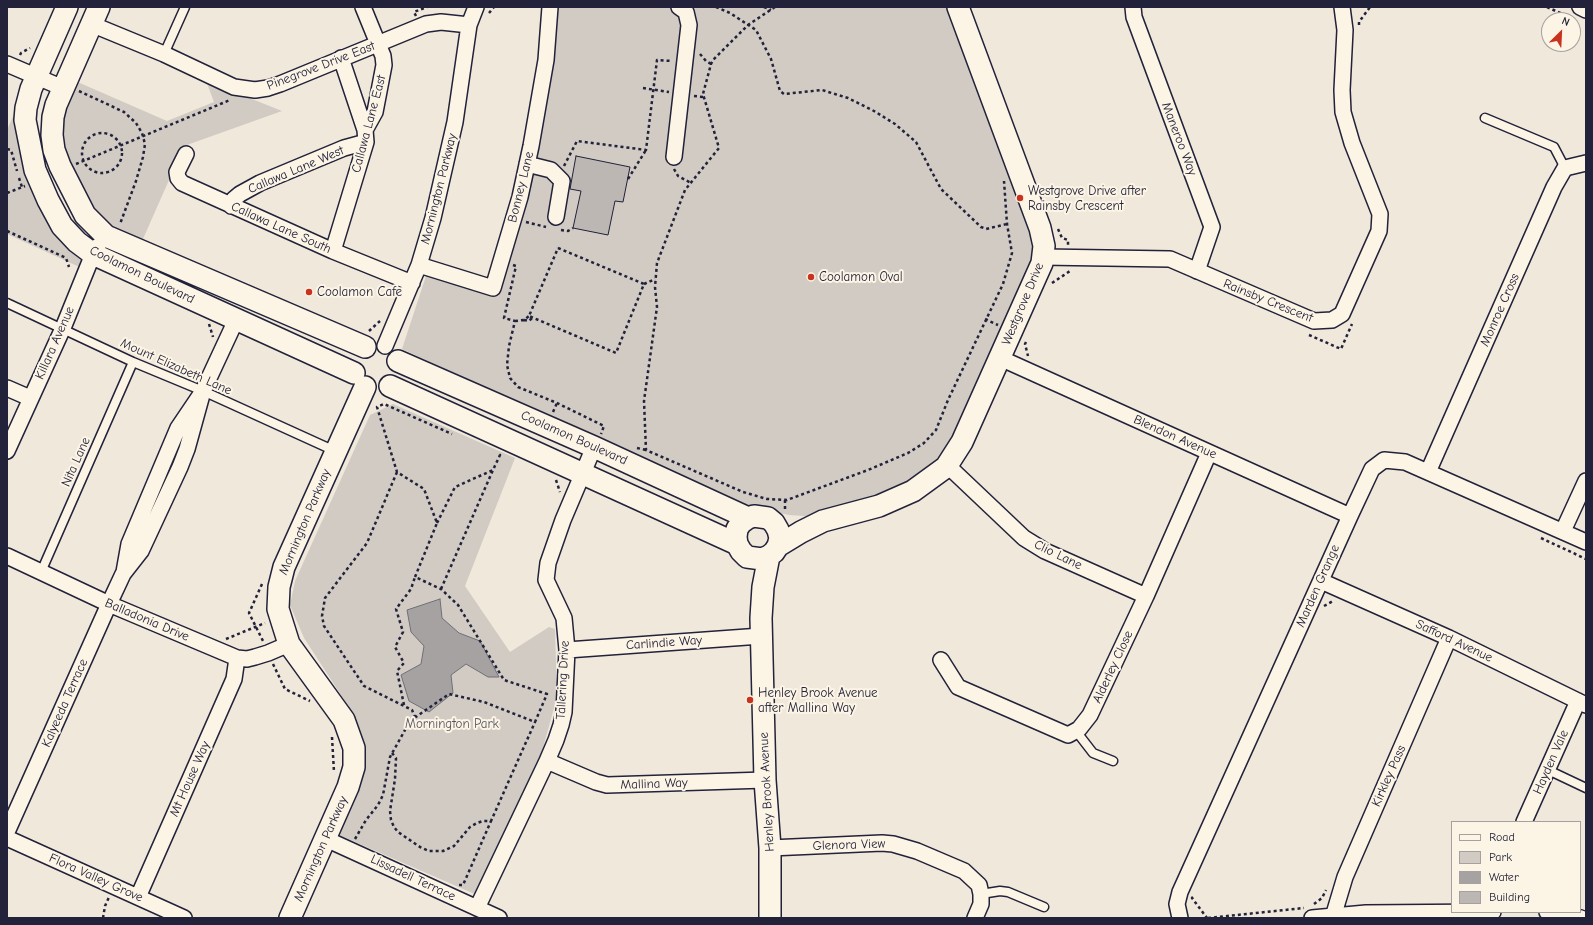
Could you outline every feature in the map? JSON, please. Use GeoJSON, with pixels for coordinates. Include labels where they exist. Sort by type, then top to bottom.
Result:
{"type":"FeatureCollection","features":[{"type":"Feature","properties":{"kind":"street","name":"Coolamon Boulevard"},"geometry":{"type":"LineString","coordinates":[[67,7],[31,89],[26,108],[25,120],[29,144],[30,183],[48,200],[62,226],[77,242],[93,254],[236,320],[360,380]]}},
{"type":"Feature","properties":{"kind":"street","name":"Callawa Lane East"},"geometry":{"type":"LineString","coordinates":[[333,251],[365,136],[375,112],[384,65],[383,56],[363,7]]}},
{"type":"Feature","properties":{"kind":"street"},"geometry":{"type":"LineString","coordinates":[[469,25],[476,7]]}},
{"type":"Feature","properties":{"kind":"street","name":"Bonney Lane"},"geometry":{"type":"LineString","coordinates":[[419,265],[493,288],[514,220],[527,164],[546,60],[550,7]]}},
{"type":"Feature","properties":{"kind":"street"},"geometry":{"type":"LineString","coordinates":[[674,157],[689,25],[686,12],[679,7]]}},
{"type":"Feature","properties":{"kind":"street","name":"Westgrove Drive"},"geometry":{"type":"LineString","coordinates":[[774,523],[822,521],[879,506],[913,491],[947,464],[962,442],[1042,263],[1044,246],[1040,228],[958,7]]}},
{"type":"Feature","properties":{"kind":"street","name":"Maneroo Way"},"geometry":{"type":"LineString","coordinates":[[1132,7],[1134,17],[1212,228],[1197,271]]}},
{"type":"Feature","properties":{"kind":"street","name":"Rainsby Crescent"},"geometry":{"type":"LineString","coordinates":[[1043,257],[1170,259],[1314,321],[1332,320],[1342,314],[1379,231],[1380,214],[1352,143],[1343,112],[1342,90],[1345,30],[1342,7]]}},
{"type":"Feature","properties":{"kind":"street","name":"Coolamon Boulevard"},"geometry":{"type":"LineString","coordinates":[[95,16],[69,89],[56,105],[52,135],[54,150],[62,170],[85,215],[112,233],[374,349],[596,442],[748,518]]}},
{"type":"Feature","properties":{"kind":"street","name":"Pinegrove Drive East"},"geometry":{"type":"LineString","coordinates":[[95,16],[164,54],[234,87],[255,90],[268,88],[426,24],[441,22],[469,25]]}},
{"type":"Feature","properties":{"kind":"street","name":"Mornington Parkway"},"geometry":{"type":"LineString","coordinates":[[374,349],[412,283],[433,218],[455,122],[469,25]]}},
{"type":"Feature","properties":{"kind":"street"},"geometry":{"type":"LineString","coordinates":[[341,58],[365,136]]}},
{"type":"Feature","properties":{"kind":"street"},"geometry":{"type":"LineString","coordinates":[[7,64],[69,89]]}},
{"type":"Feature","properties":{"kind":"street","name":"Callawa Lane West"},"geometry":{"type":"LineString","coordinates":[[231,206],[234,199],[240,194],[260,183],[344,148],[365,136]]}},
{"type":"Feature","properties":{"kind":"street","name":"Callawa Lane South"},"geometry":{"type":"LineString","coordinates":[[186,154],[177,172],[180,181],[231,206],[333,251],[412,283]]}},
{"type":"Feature","properties":{"kind":"street"},"geometry":{"type":"LineString","coordinates":[[1565,168],[1586,163]]}},
{"type":"Feature","properties":{"kind":"street"},"geometry":{"type":"LineString","coordinates":[[527,164],[551,170],[562,182],[556,225]]}},
{"type":"Feature","properties":{"kind":"street","name":"Monroe Cross"},"geometry":{"type":"LineString","coordinates":[[1428,472],[1554,187],[1565,168]]}},
{"type":"Feature","properties":{"kind":"street","name":"Killara Avenue"},"geometry":{"type":"LineString","coordinates":[[7,451],[63,328],[93,254],[112,233]]}},
{"type":"Feature","properties":{"kind":"street","name":"Kalyeeda Terrace"},"geometry":{"type":"LineString","coordinates":[[7,832],[123,574],[129,544],[178,428],[203,391],[236,320]]}},
{"type":"Feature","properties":{"kind":"street"},"geometry":{"type":"LineString","coordinates":[[374,349],[399,366],[398,376],[390,386],[377,390],[360,380],[354,361],[357,355],[374,349]]}},
{"type":"Feature","properties":{"kind":"street","name":"Blendon Avenue"},"geometry":{"type":"LineString","coordinates":[[1000,358],[1350,516]]}},
{"type":"Feature","properties":{"kind":"street","name":"Mornington Parkway"},"geometry":{"type":"LineString","coordinates":[[290,918],[348,787],[354,767],[354,748],[344,720],[289,644],[278,609],[279,587],[284,567],[335,451],[360,380]]}},
{"type":"Feature","properties":{"kind":"street"},"geometry":{"type":"LineString","coordinates":[[390,386],[582,474],[742,550],[762,559],[773,551],[780,538],[774,523],[768,518],[762,516],[748,518],[742,523],[737,529],[736,537],[742,550]]}},
{"type":"Feature","properties":{"kind":"street"},"geometry":{"type":"LineString","coordinates":[[7,388],[30,398]]}},
{"type":"Feature","properties":{"kind":"street","name":"Tallering Drive"},"geometry":{"type":"LineString","coordinates":[[477,908],[547,761],[556,740],[564,712],[567,650],[564,618],[546,580],[548,563],[563,520],[596,442]]}},
{"type":"Feature","properties":{"kind":"street","name":"Alderley Close"},"geometry":{"type":"LineString","coordinates":[[1076,731],[1090,715],[1146,596],[1209,453]]}},
{"type":"Feature","properties":{"kind":"street","name":"Marden Grange"},"geometry":{"type":"LineString","coordinates":[[1180,918],[1177,904],[1180,892],[1372,469],[1384,460],[1406,462],[1586,542]]}},
{"type":"Feature","properties":{"kind":"street","name":"Clio Lane"},"geometry":{"type":"LineString","coordinates":[[947,464],[1024,538],[1045,552],[1146,596]]}},
{"type":"Feature","properties":{"kind":"street"},"geometry":{"type":"LineString","coordinates":[[1564,531],[1586,481]]}},
{"type":"Feature","properties":{"kind":"street","name":"Westgrove Drive"},"geometry":{"type":"LineString","coordinates":[[773,551],[801,532],[822,521]]}},
{"type":"Feature","properties":{"kind":"street","name":"Henley Brook Avenue"},"geometry":{"type":"LineString","coordinates":[[742,550],[761,627]]}},
{"type":"Feature","properties":{"kind":"street","name":"Henley Brook Avenue"},"geometry":{"type":"LineString","coordinates":[[770,918],[770,848],[766,780],[761,627],[763,587],[773,551]]}},
{"type":"Feature","properties":{"kind":"street","name":"Balladonia Drive"},"geometry":{"type":"LineString","coordinates":[[7,556],[109,604],[237,658],[256,657],[289,644]]}},
{"type":"Feature","properties":{"kind":"street","name":"Safford Avenue"},"geometry":{"type":"LineString","coordinates":[[1321,581],[1449,638],[1582,703]]}},
{"type":"Feature","properties":{"kind":"street","name":"Carlindie Way"},"geometry":{"type":"LineString","coordinates":[[567,650],[761,627]]}},
{"type":"Feature","properties":{"kind":"street","name":"Kirkley Pass"},"geometry":{"type":"LineString","coordinates":[[1333,917],[1345,877],[1449,638]]}},
{"type":"Feature","properties":{"kind":"street","name":"Mt House Way"},"geometry":{"type":"LineString","coordinates":[[138,897],[234,678],[237,658]]}},
{"type":"Feature","properties":{"kind":"street"},"geometry":{"type":"LineString","coordinates":[[941,660],[958,687],[1068,735],[1076,731]]}},
{"type":"Feature","properties":{"kind":"street","name":"Hayden Vale"},"geometry":{"type":"LineString","coordinates":[[1524,821],[1582,703]]}},
{"type":"Feature","properties":{"kind":"street","name":"Mallina Way"},"geometry":{"type":"LineString","coordinates":[[547,761],[596,782],[607,785],[766,780]]}},
{"type":"Feature","properties":{"kind":"street","name":"Flora Valley Grove"},"geometry":{"type":"LineString","coordinates":[[7,838],[184,918]]}},
{"type":"Feature","properties":{"kind":"street","name":"Lissadell Terrace"},"geometry":{"type":"LineString","coordinates":[[326,839],[356,843],[477,908],[499,918]]}},
{"type":"Feature","properties":{"kind":"street","name":"Glenora View"},"geometry":{"type":"LineString","coordinates":[[770,848],[882,843],[894,844],[917,851],[964,871],[979,885],[981,894]]}},
{"type":"Feature","properties":{"kind":"street"},"geometry":{"type":"LineString","coordinates":[[975,918],[981,904],[981,894]]}},
{"type":"Feature","properties":{"kind":"street"},"geometry":{"type":"LineString","coordinates":[[1312,918],[1366,913],[1451,912]]}},
{"type":"Feature","properties":{"kind":"street"},"geometry":{"type":"LineString","coordinates":[[1554,913],[1581,918]]}},
{"type":"Feature","properties":{"kind":"lane"},"geometry":{"type":"LineString","coordinates":[[164,54],[185,7]]}},
{"type":"Feature","properties":{"kind":"lane"},"geometry":{"type":"LineString","coordinates":[[1485,118],[1554,147],[1565,168]]}},
{"type":"Feature","properties":{"kind":"lane","name":"Mount Elizabeth Lane"},"geometry":{"type":"LineString","coordinates":[[7,303],[133,362],[203,391],[335,451]]}},
{"type":"Feature","properties":{"kind":"lane","name":"Nita Lane"},"geometry":{"type":"LineString","coordinates":[[41,572],[133,362]]}},
{"type":"Feature","properties":{"kind":"lane"},"geometry":{"type":"LineString","coordinates":[[1076,731],[1093,753],[1113,761]]}},
{"type":"Feature","properties":{"kind":"lane"},"geometry":{"type":"LineString","coordinates":[[1548,770],[1586,788]]}},
{"type":"Feature","properties":{"kind":"lane"},"geometry":{"type":"LineString","coordinates":[[981,894],[1000,891],[1008,892],[1044,906]]}},
{"type":"Feature","properties":{"kind":"path"},"geometry":{"type":"LineString","coordinates":[[716,7],[730,12],[748,25],[756,30],[771,59],[780,91],[784,94],[822,90],[848,98],[874,111],[895,124],[916,142],[940,189],[981,227],[986,229],[1007,224],[1012,253],[1002,284],[948,400],[936,430],[924,443],[908,453],[868,470],[787,500],[767,499],[743,492],[646,450],[644,402],[657,308],[655,287],[657,263],[685,190],[719,148],[703,94],[713,60],[748,25],[775,7]]}},
{"type":"Feature","properties":{"kind":"path"},"geometry":{"type":"LineString","coordinates":[[764,7],[771,10]]}},
{"type":"Feature","properties":{"kind":"path"},"geometry":{"type":"LineString","coordinates":[[1358,29],[1359,22],[1367,9],[1370,7]]}},
{"type":"Feature","properties":{"kind":"path"},"geometry":{"type":"LineString","coordinates":[[1547,7],[1571,12]]}},
{"type":"Feature","properties":{"kind":"path"},"geometry":{"type":"LineString","coordinates":[[628,179],[646,150],[657,60],[672,61],[676,57]]}},
{"type":"Feature","properties":{"kind":"path"},"geometry":{"type":"LineString","coordinates":[[69,89],[124,112],[136,123],[143,136],[145,144],[136,181],[112,233]]}},
{"type":"Feature","properties":{"kind":"path"},"geometry":{"type":"LineString","coordinates":[[62,170],[244,94],[245,89]]}},
{"type":"Feature","properties":{"kind":"path"},"geometry":{"type":"LineString","coordinates":[[100,132],[112,135],[121,145],[122,157],[120,163],[110,172],[96,172],[90,169],[84,161],[81,151],[83,144],[94,134],[100,132]]}},
{"type":"Feature","properties":{"kind":"path"},"geometry":{"type":"LineString","coordinates":[[558,177],[565,171],[564,167],[578,141],[646,150]]}},
{"type":"Feature","properties":{"kind":"path"},"geometry":{"type":"LineString","coordinates":[[7,149],[11,150],[30,183],[7,193]]}},
{"type":"Feature","properties":{"kind":"path"},"geometry":{"type":"LineString","coordinates":[[674,157],[674,169],[676,173],[691,183]]}},
{"type":"Feature","properties":{"kind":"path"},"geometry":{"type":"LineString","coordinates":[[514,220],[556,225],[568,231],[573,228]]}},
{"type":"Feature","properties":{"kind":"path"},"geometry":{"type":"LineString","coordinates":[[7,231],[66,258],[69,267]]}},
{"type":"Feature","properties":{"kind":"path"},"geometry":{"type":"LineString","coordinates":[[501,262],[516,266],[504,318],[515,321],[524,320],[531,317],[558,248],[643,284],[655,279]]}},
{"type":"Feature","properties":{"kind":"path"},"geometry":{"type":"LineString","coordinates":[[1050,288],[1053,281],[1070,271]]}},
{"type":"Feature","properties":{"kind":"path"},"geometry":{"type":"LineString","coordinates":[[531,317],[616,353],[643,284]]}},
{"type":"Feature","properties":{"kind":"path"},"geometry":{"type":"LineString","coordinates":[[374,349],[365,335],[378,323],[381,317]]}},
{"type":"Feature","properties":{"kind":"path"},"geometry":{"type":"LineString","coordinates":[[1306,333],[1341,349],[1354,320]]}},
{"type":"Feature","properties":{"kind":"path"},"geometry":{"type":"LineString","coordinates":[[207,321],[213,336],[211,342]]}},
{"type":"Feature","properties":{"kind":"path"},"geometry":{"type":"LineString","coordinates":[[515,321],[509,346],[507,365],[510,378],[518,387],[557,403],[604,426],[596,442]]}},
{"type":"Feature","properties":{"kind":"path"},"geometry":{"type":"LineString","coordinates":[[1025,370],[1030,360],[1025,344],[1028,338]]}},
{"type":"Feature","properties":{"kind":"path"},"geometry":{"type":"LineString","coordinates":[[551,416],[557,403]]}},
{"type":"Feature","properties":{"kind":"path"},"geometry":{"type":"LineString","coordinates":[[416,717],[412,710],[364,686],[324,626],[322,616],[325,598],[367,543],[397,472],[377,407],[384,404],[457,436]]}},
{"type":"Feature","properties":{"kind":"path"},"geometry":{"type":"LineString","coordinates":[[441,589],[500,455],[493,452]]}},
{"type":"Feature","properties":{"kind":"path"},"geometry":{"type":"LineString","coordinates":[[404,706],[397,670],[404,663],[395,647],[403,632],[396,609],[411,589],[437,523],[455,487],[493,470]]}},
{"type":"Feature","properties":{"kind":"path"},"geometry":{"type":"LineString","coordinates":[[397,472],[424,489],[437,523]]}},
{"type":"Feature","properties":{"kind":"path"},"geometry":{"type":"LineString","coordinates":[[1535,536],[1586,559]]}},
{"type":"Feature","properties":{"kind":"path"},"geometry":{"type":"LineString","coordinates":[[415,577],[441,589],[458,605],[504,680],[547,694],[463,885],[456,886]]}},
{"type":"Feature","properties":{"kind":"path"},"geometry":{"type":"LineString","coordinates":[[1322,608],[1333,601],[1339,604]]}},
{"type":"Feature","properties":{"kind":"path"},"geometry":{"type":"LineString","coordinates":[[222,641],[280,616]]}},
{"type":"Feature","properties":{"kind":"path"},"geometry":{"type":"LineString","coordinates":[[356,843],[366,820],[378,805],[383,795],[390,757],[410,721],[449,694],[484,702],[535,722]]}},
{"type":"Feature","properties":{"kind":"path"},"geometry":{"type":"LineString","coordinates":[[392,753],[396,758],[396,779],[390,811],[391,820],[398,832],[420,847],[429,851],[443,851],[454,846],[470,827],[483,821],[491,821]]}},
{"type":"Feature","properties":{"kind":"path"},"geometry":{"type":"LineString","coordinates":[[103,918],[105,906],[118,888]]}},
{"type":"Feature","properties":{"kind":"path"},"geometry":{"type":"LineString","coordinates":[[1196,891],[1192,898],[1207,918]]}},
{"type":"Feature","properties":{"kind":"green space"},"geometry":{"type":"Polygon","coordinates":[[[558,7],[951,7],[1034,224],[1038,263],[942,461],[900,489],[819,517],[789,515],[741,505],[402,349],[426,276],[495,297],[524,200],[550,66],[558,7]]]}},
{"type":"Feature","properties":{"kind":"green space"},"geometry":{"type":"Polygon","coordinates":[[[205,78],[282,111],[184,146],[139,248],[85,215],[57,124],[73,80],[167,121],[214,102],[205,78]]]}},
{"type":"Feature","properties":{"kind":"green space"},"geometry":{"type":"Polygon","coordinates":[[[22,96],[35,170],[93,254],[86,270],[7,234],[7,130],[22,96]]]}},
{"type":"Feature","properties":{"kind":"green space","name":"Mornington Park"},"geometry":{"type":"Polygon","coordinates":[[[393,404],[515,458],[465,586],[510,652],[549,627],[555,629],[557,697],[541,755],[477,895],[339,835],[359,783],[363,747],[354,715],[304,638],[290,605],[295,581],[370,415],[393,404]]]}},
{"type":"Feature","properties":{"kind":"water"},"geometry":{"type":"Polygon","coordinates":[[[440,599],[442,618],[459,633],[480,641],[499,677],[488,677],[466,664],[451,675],[453,693],[429,712],[409,701],[401,675],[421,664],[424,646],[411,632],[407,610],[440,599]]]}},
{"type":"Feature","properties":{"kind":"building"},"geometry":{"type":"Polygon","coordinates":[[[576,156],[630,167],[623,202],[615,201],[608,235],[573,228],[581,191],[570,189],[576,156]]]}},
{"type":"Feature","properties":{"kind":"place","name":"Westgrove Drive after Rainsby Crescent"},"geometry":{"type":"Point","coordinates":[1020,198]}},
{"type":"Feature","properties":{"kind":"place","name":"Coolamon Oval"},"geometry":{"type":"Point","coordinates":[811,277]}},
{"type":"Feature","properties":{"kind":"place","name":"Coolamon Cafe"},"geometry":{"type":"Point","coordinates":[309,292]}},
{"type":"Feature","properties":{"kind":"place","name":"Henley Brook Avenue after Mallina Way"},"geometry":{"type":"Point","coordinates":[750,700]}}]}
